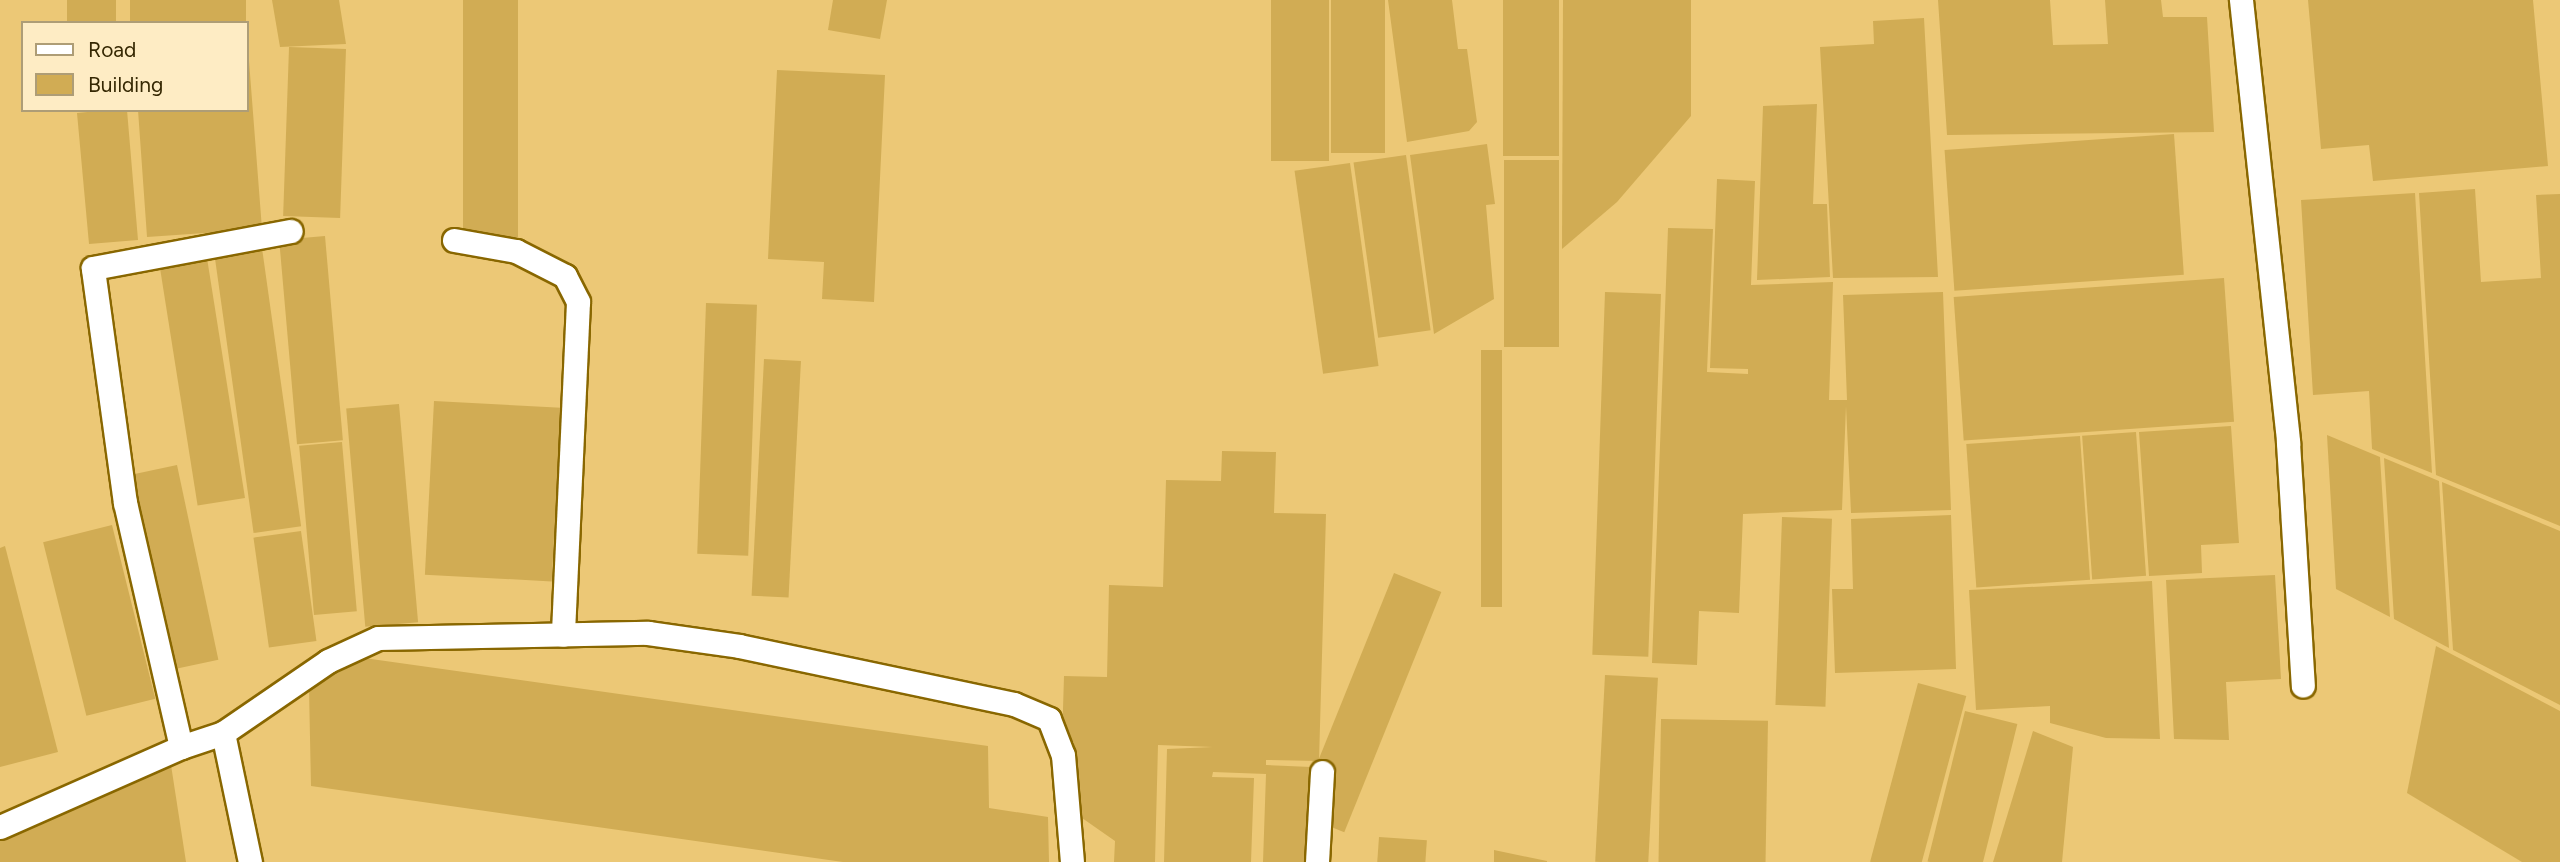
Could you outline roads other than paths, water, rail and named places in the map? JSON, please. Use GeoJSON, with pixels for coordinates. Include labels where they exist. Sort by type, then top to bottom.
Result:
{"type":"FeatureCollection","features":[{"type":"Feature","properties":{"kind":"street"},"geometry":{"type":"LineString","coordinates":[[2241,0],[2288,443],[2303,685]]}},
{"type":"Feature","properties":{"kind":"street"},"geometry":{"type":"LineString","coordinates":[[181,747],[125,503],[93,268],[291,231]]}},
{"type":"Feature","properties":{"kind":"street"},"geometry":{"type":"LineString","coordinates":[[454,240],[516,251],[565,276],[578,302],[563,635]]}},
{"type":"Feature","properties":{"kind":"street"},"geometry":{"type":"LineString","coordinates":[[0,827],[181,747],[223,733],[328,661],[378,638],[648,633],[739,646],[1014,704],[1049,719],[1063,755],[1072,862]]}},
{"type":"Feature","properties":{"kind":"street"},"geometry":{"type":"LineString","coordinates":[[223,733],[250,862]]}},
{"type":"Feature","properties":{"kind":"street"},"geometry":{"type":"LineString","coordinates":[[1317,862],[1322,772]]}}]}
